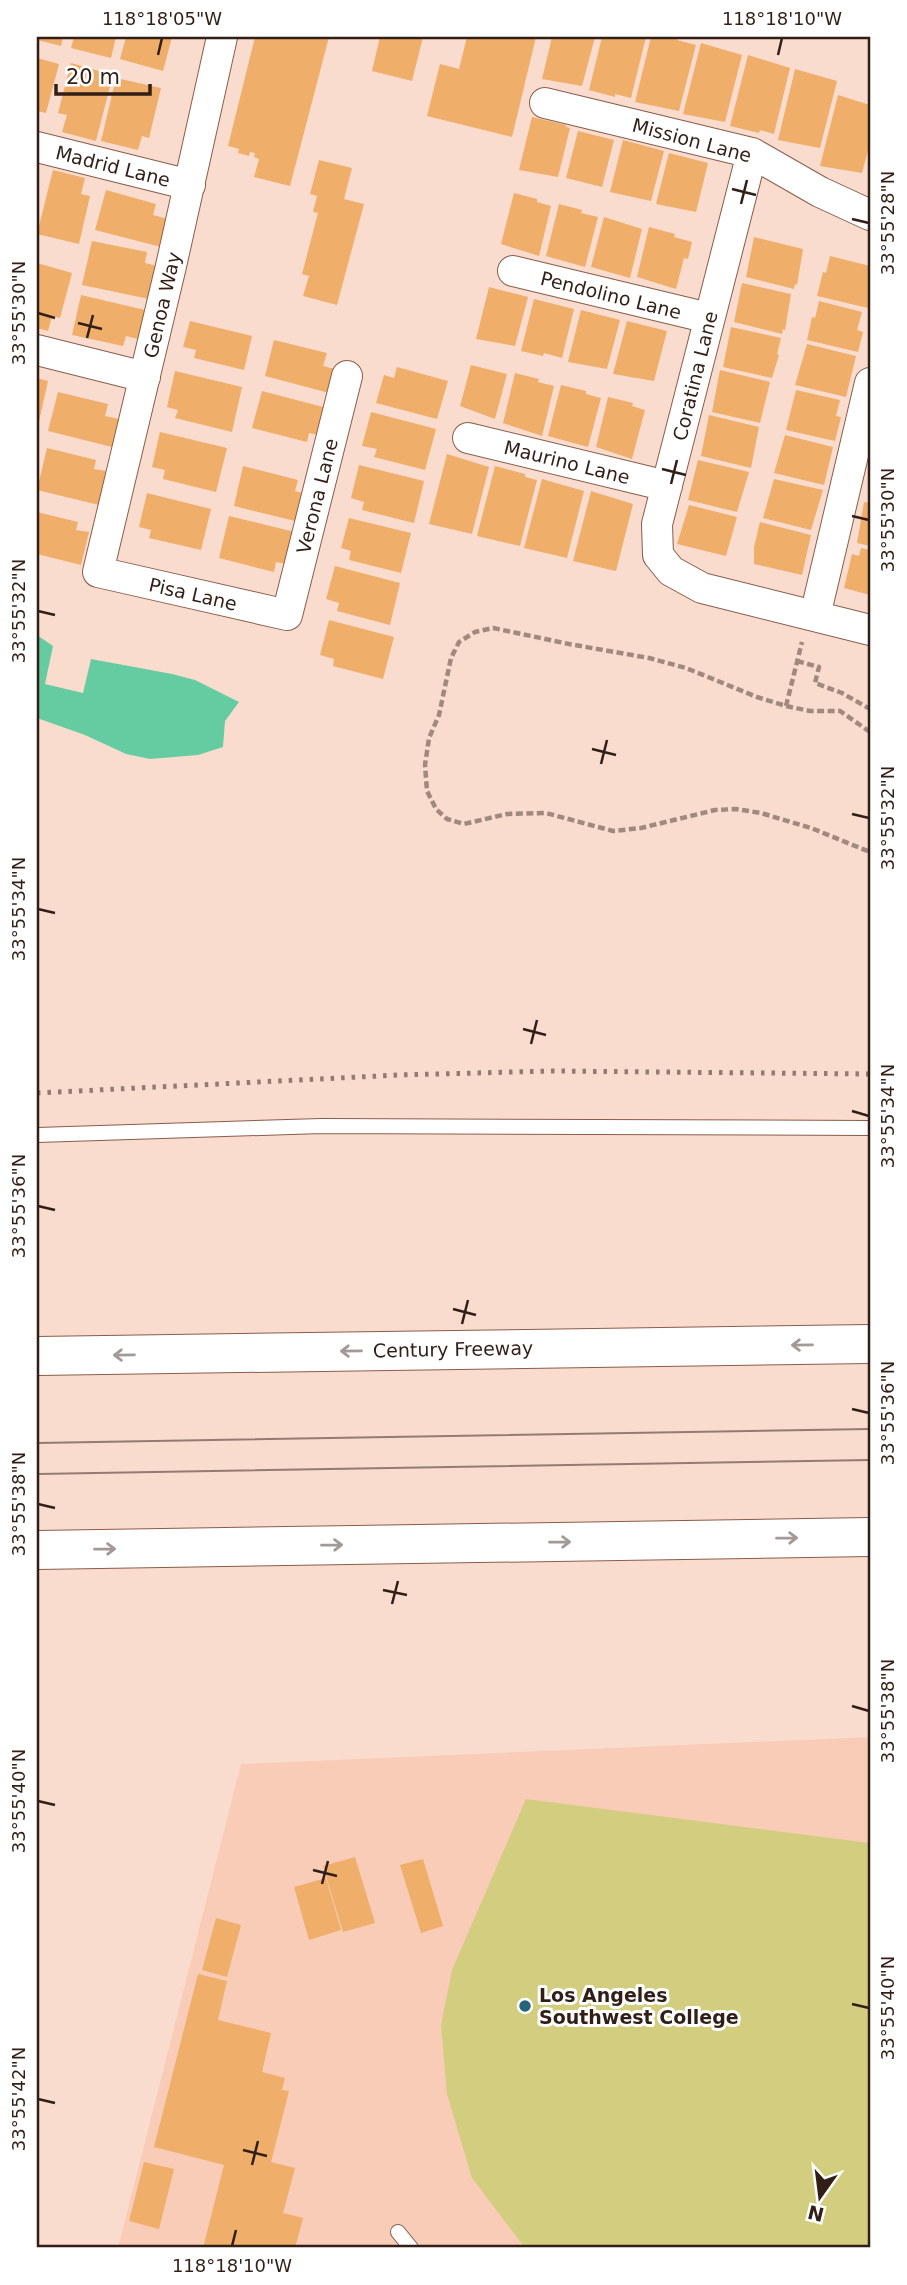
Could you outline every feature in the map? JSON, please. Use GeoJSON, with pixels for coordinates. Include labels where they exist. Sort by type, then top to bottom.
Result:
{"type":"FeatureCollection","features":[{"type":"Feature","properties":{"kind":"highway","name":"Century Freeway"},"geometry":{"type":"LineString","coordinates":[[37,1356],[870,1344]]}},
{"type":"Feature","properties":{"kind":"highway"},"geometry":{"type":"LineString","coordinates":[[37,1550],[870,1537]]}},
{"type":"Feature","properties":{"kind":"street","name":"Genoa Way"},"geometry":{"type":"LineString","coordinates":[[98,572],[190,185],[222,37]]}},
{"type":"Feature","properties":{"kind":"street","name":"Mission Lane"},"geometry":{"type":"LineString","coordinates":[[545,103],[752,153],[820,192],[870,215]]}},
{"type":"Feature","properties":{"kind":"street","name":"Madrid Lane"},"geometry":{"type":"LineString","coordinates":[[37,147],[190,185]]}},
{"type":"Feature","properties":{"kind":"street","name":"Coratina Lane"},"geometry":{"type":"LineString","coordinates":[[752,153],[657,524],[658,555],[671,571],[702,588],[870,630]]}},
{"type":"Feature","properties":{"kind":"street","name":"Pendolino Lane"},"geometry":{"type":"LineString","coordinates":[[513,271],[709,318]]}},
{"type":"Feature","properties":{"kind":"street"},"geometry":{"type":"LineString","coordinates":[[37,349],[145,377]]}},
{"type":"Feature","properties":{"kind":"street","name":"Verona Lane"},"geometry":{"type":"LineString","coordinates":[[287,615],[347,376]]}},
{"type":"Feature","properties":{"kind":"street"},"geometry":{"type":"LineString","coordinates":[[812,616],[870,383]]}},
{"type":"Feature","properties":{"kind":"street","name":"Maurino Lane"},"geometry":{"type":"LineString","coordinates":[[468,438],[667,486]]}},
{"type":"Feature","properties":{"kind":"street","name":"Pisa Lane"},"geometry":{"type":"LineString","coordinates":[[98,572],[287,615]]}},
{"type":"Feature","properties":{"kind":"lane"},"geometry":{"type":"LineString","coordinates":[[37,1135],[321,1126],[870,1128]]}},
{"type":"Feature","properties":{"kind":"lane"},"geometry":{"type":"LineString","coordinates":[[398,2232],[411,2248]]}},
{"type":"Feature","properties":{"kind":"path"},"geometry":{"type":"LineString","coordinates":[[786,706],[812,616]]}},
{"type":"Feature","properties":{"kind":"path"},"geometry":{"type":"LineString","coordinates":[[870,732],[840,712],[786,706],[686,668],[649,657],[493,628],[475,632],[459,642],[452,658],[439,715],[429,738],[425,765],[427,791],[436,809],[447,819],[464,824],[507,814],[546,813],[613,831],[641,828],[715,810],[736,809],[761,813],[811,828],[870,852]]}},
{"type":"Feature","properties":{"kind":"path"},"geometry":{"type":"LineString","coordinates":[[797,661],[819,667],[815,683],[842,693],[870,709]]}},
{"type":"Feature","properties":{"kind":"shaded area"},"geometry":{"type":"Polygon","coordinates":[[[37,635],[53,646],[45,684],[83,693],[91,659],[195,680],[239,702],[225,721],[223,747],[198,755],[150,759],[126,754],[85,735],[37,718],[37,635]]]}},
{"type":"Feature","properties":{"kind":"shaded area","name":"Los Angeles Southwest College"},"geometry":{"type":"Polygon","coordinates":[[[870,1737],[870,2248],[118,2248],[241,1764],[870,1737]]]}},
{"type":"Feature","properties":{"kind":"shaded area"},"geometry":{"type":"Polygon","coordinates":[[[526,1799],[870,1843],[870,2248],[525,2248],[472,2178],[447,2094],[441,2025],[452,1970],[526,1799]]]}},
{"type":"Feature","properties":{"kind":"building"},"geometry":{"type":"Polygon","coordinates":[[[37,37],[63,37],[61,46],[37,40],[37,37]]]}},
{"type":"Feature","properties":{"kind":"building"},"geometry":{"type":"Polygon","coordinates":[[[74,37],[116,37],[111,58],[71,48],[74,37]]]}},
{"type":"Feature","properties":{"kind":"building"},"geometry":{"type":"Polygon","coordinates":[[[126,37],[172,37],[163,71],[120,59],[126,37]]]}},
{"type":"Feature","properties":{"kind":"building"},"geometry":{"type":"Polygon","coordinates":[[[255,37],[329,37],[290,186],[254,177],[259,159],[254,157],[255,153],[250,152],[249,156],[228,146],[255,37]]]}},
{"type":"Feature","properties":{"kind":"building"},"geometry":{"type":"Polygon","coordinates":[[[380,37],[423,37],[412,81],[372,71],[380,37]]]}},
{"type":"Feature","properties":{"kind":"building"},"geometry":{"type":"Polygon","coordinates":[[[467,37],[536,37],[512,137],[427,116],[440,64],[459,69],[467,37]]]}},
{"type":"Feature","properties":{"kind":"building"},"geometry":{"type":"Polygon","coordinates":[[[552,37],[595,37],[582,86],[542,79],[552,37]]]}},
{"type":"Feature","properties":{"kind":"building"},"geometry":{"type":"Polygon","coordinates":[[[602,37],[646,37],[631,98],[589,90],[602,37]]]}},
{"type":"Feature","properties":{"kind":"building"},"geometry":{"type":"Polygon","coordinates":[[[651,37],[673,37],[696,45],[679,111],[635,102],[651,37]]]}},
{"type":"Feature","properties":{"kind":"building"},"geometry":{"type":"Polygon","coordinates":[[[701,43],[742,55],[725,122],[683,114],[701,43]]]}},
{"type":"Feature","properties":{"kind":"building"},"geometry":{"type":"Polygon","coordinates":[[[748,55],[790,68],[774,134],[730,126],[748,55]]]}},
{"type":"Feature","properties":{"kind":"building"},"geometry":{"type":"Polygon","coordinates":[[[37,58],[59,64],[46,113],[37,111],[37,58]]]}},
{"type":"Feature","properties":{"kind":"building"},"geometry":{"type":"Polygon","coordinates":[[[71,63],[113,75],[96,141],[62,132],[67,115],[58,113],[71,63]]]}},
{"type":"Feature","properties":{"kind":"building"},"geometry":{"type":"Polygon","coordinates":[[[795,69],[837,81],[820,148],[778,140],[795,69]]]}},
{"type":"Feature","properties":{"kind":"building"},"geometry":{"type":"Polygon","coordinates":[[[116,78],[161,88],[149,138],[142,136],[138,150],[101,141],[116,78]]]}},
{"type":"Feature","properties":{"kind":"building"},"geometry":{"type":"Polygon","coordinates":[[[838,95],[870,105],[870,143],[862,173],[820,166],[838,95]]]}},
{"type":"Feature","properties":{"kind":"building"},"geometry":{"type":"Polygon","coordinates":[[[532,117],[570,128],[558,177],[519,170],[532,117]]]}},
{"type":"Feature","properties":{"kind":"building"},"geometry":{"type":"Polygon","coordinates":[[[578,131],[614,140],[602,187],[566,178],[578,131]]]}},
{"type":"Feature","properties":{"kind":"building"},"geometry":{"type":"Polygon","coordinates":[[[623,140],[664,151],[651,201],[610,192],[623,140]]]}},
{"type":"Feature","properties":{"kind":"building"},"geometry":{"type":"Polygon","coordinates":[[[669,153],[708,163],[696,212],[656,204],[669,153]]]}},
{"type":"Feature","properties":{"kind":"building"},"geometry":{"type":"Polygon","coordinates":[[[319,160],[352,168],[344,199],[364,204],[337,305],[303,296],[309,276],[302,274],[318,213],[313,212],[317,196],[310,194],[319,160]]]}},
{"type":"Feature","properties":{"kind":"building"},"geometry":{"type":"Polygon","coordinates":[[[53,170],[85,178],[81,194],[90,196],[79,244],[37,234],[53,170]]]}},
{"type":"Feature","properties":{"kind":"building"},"geometry":{"type":"Polygon","coordinates":[[[106,190],[156,204],[153,215],[168,219],[161,247],[95,230],[106,190]]]}},
{"type":"Feature","properties":{"kind":"building"},"geometry":{"type":"Polygon","coordinates":[[[514,193],[551,206],[539,256],[501,244],[514,193]]]}},
{"type":"Feature","properties":{"kind":"building"},"geometry":{"type":"Polygon","coordinates":[[[559,204],[598,217],[585,267],[546,256],[559,204]]]}},
{"type":"Feature","properties":{"kind":"building"},"geometry":{"type":"Polygon","coordinates":[[[604,217],[642,229],[630,278],[591,267],[604,217]]]}},
{"type":"Feature","properties":{"kind":"building"},"geometry":{"type":"Polygon","coordinates":[[[649,227],[692,242],[688,259],[684,258],[676,289],[637,277],[649,227]]]}},
{"type":"Feature","properties":{"kind":"building"},"geometry":{"type":"Polygon","coordinates":[[[754,237],[803,249],[794,289],[746,277],[754,237]]]}},
{"type":"Feature","properties":{"kind":"building"},"geometry":{"type":"Polygon","coordinates":[[[92,241],[147,252],[145,263],[157,266],[149,299],[82,285],[92,241]]]}},
{"type":"Feature","properties":{"kind":"building"},"geometry":{"type":"Polygon","coordinates":[[[830,256],[870,266],[868,308],[817,296],[830,256]]]}},
{"type":"Feature","properties":{"kind":"building"},"geometry":{"type":"Polygon","coordinates":[[[37,263],[72,273],[60,318],[52,316],[48,331],[37,328],[37,263]]]}},
{"type":"Feature","properties":{"kind":"building"},"geometry":{"type":"Polygon","coordinates":[[[742,283],[791,294],[782,334],[734,322],[742,283]]]}},
{"type":"Feature","properties":{"kind":"building"},"geometry":{"type":"Polygon","coordinates":[[[489,287],[528,297],[515,346],[476,339],[489,287]]]}},
{"type":"Feature","properties":{"kind":"building"},"geometry":{"type":"Polygon","coordinates":[[[81,295],[145,310],[138,339],[126,336],[123,346],[72,335],[81,295]]]}},
{"type":"Feature","properties":{"kind":"building"},"geometry":{"type":"Polygon","coordinates":[[[534,299],[574,309],[562,358],[521,351],[534,299]]]}},
{"type":"Feature","properties":{"kind":"building"},"geometry":{"type":"Polygon","coordinates":[[[819,301],[862,312],[857,330],[863,332],[858,352],[807,340],[819,301]]]}},
{"type":"Feature","properties":{"kind":"building"},"geometry":{"type":"Polygon","coordinates":[[[581,310],[620,320],[607,369],[568,362],[581,310]]]}},
{"type":"Feature","properties":{"kind":"building"},"geometry":{"type":"Polygon","coordinates":[[[190,321],[252,336],[244,370],[194,358],[196,350],[183,347],[190,321]]]}},
{"type":"Feature","properties":{"kind":"building"},"geometry":{"type":"Polygon","coordinates":[[[627,321],[667,331],[654,381],[613,374],[627,321]]]}},
{"type":"Feature","properties":{"kind":"building"},"geometry":{"type":"Polygon","coordinates":[[[731,327],[781,338],[772,378],[723,367],[731,327]]]}},
{"type":"Feature","properties":{"kind":"building"},"geometry":{"type":"Polygon","coordinates":[[[274,340],[327,353],[323,366],[335,369],[329,393],[265,376],[274,340]]]}},
{"type":"Feature","properties":{"kind":"building"},"geometry":{"type":"Polygon","coordinates":[[[807,344],[856,356],[846,397],[795,385],[807,344]]]}},
{"type":"Feature","properties":{"kind":"building"},"geometry":{"type":"Polygon","coordinates":[[[471,365],[507,374],[495,419],[460,406],[471,365]]]}},
{"type":"Feature","properties":{"kind":"building"},"geometry":{"type":"Polygon","coordinates":[[[397,367],[448,381],[437,419],[376,403],[384,375],[394,378],[397,367]]]}},
{"type":"Feature","properties":{"kind":"building"},"geometry":{"type":"Polygon","coordinates":[[[720,370],[770,382],[760,423],[712,412],[720,370]]]}},
{"type":"Feature","properties":{"kind":"building"},"geometry":{"type":"Polygon","coordinates":[[[175,371],[242,387],[232,432],[175,418],[178,410],[167,407],[175,371]]]}},
{"type":"Feature","properties":{"kind":"building"},"geometry":{"type":"Polygon","coordinates":[[[515,373],[554,386],[542,436],[503,423],[515,373]]]}},
{"type":"Feature","properties":{"kind":"building"},"geometry":{"type":"Polygon","coordinates":[[[37,378],[48,381],[38,426],[37,426],[37,378]]]}},
{"type":"Feature","properties":{"kind":"building"},"geometry":{"type":"Polygon","coordinates":[[[561,385],[601,398],[588,447],[548,436],[561,385]]]}},
{"type":"Feature","properties":{"kind":"building"},"geometry":{"type":"Polygon","coordinates":[[[796,390],[840,400],[836,416],[841,417],[835,441],[786,430],[796,390]]]}},
{"type":"Feature","properties":{"kind":"building"},"geometry":{"type":"Polygon","coordinates":[[[262,391],[327,408],[319,435],[309,433],[307,442],[252,428],[262,391]]]}},
{"type":"Feature","properties":{"kind":"building"},"geometry":{"type":"Polygon","coordinates":[[[58,392],[108,404],[105,416],[119,419],[112,447],[48,431],[58,392]]]}},
{"type":"Feature","properties":{"kind":"building"},"geometry":{"type":"Polygon","coordinates":[[[608,397],[633,403],[632,406],[645,410],[632,459],[596,447],[608,397]]]}},
{"type":"Feature","properties":{"kind":"building"},"geometry":{"type":"Polygon","coordinates":[[[371,412],[436,429],[425,470],[374,457],[377,449],[362,446],[371,412]]]}},
{"type":"Feature","properties":{"kind":"building"},"geometry":{"type":"Polygon","coordinates":[[[709,415],[759,427],[751,468],[701,456],[709,415]]]}},
{"type":"Feature","properties":{"kind":"building"},"geometry":{"type":"Polygon","coordinates":[[[160,432],[227,448],[216,492],[163,479],[165,470],[152,467],[160,432]]]}},
{"type":"Feature","properties":{"kind":"building"},"geometry":{"type":"Polygon","coordinates":[[[785,435],[833,447],[824,485],[774,473],[785,435]]]}},
{"type":"Feature","properties":{"kind":"building"},"geometry":{"type":"Polygon","coordinates":[[[47,448],[96,460],[94,469],[106,471],[99,505],[37,490],[47,448]]]}},
{"type":"Feature","properties":{"kind":"building"},"geometry":{"type":"Polygon","coordinates":[[[447,454],[489,467],[472,534],[429,524],[447,454]]]}},
{"type":"Feature","properties":{"kind":"building"},"geometry":{"type":"Polygon","coordinates":[[[698,460],[749,472],[737,512],[688,500],[698,460]]]}},
{"type":"Feature","properties":{"kind":"building"},"geometry":{"type":"Polygon","coordinates":[[[359,465],[424,481],[414,523],[362,510],[364,502],[351,498],[359,465]]]}},
{"type":"Feature","properties":{"kind":"building"},"geometry":{"type":"Polygon","coordinates":[[[243,466],[298,480],[295,491],[306,494],[299,522],[234,506],[243,466]]]}},
{"type":"Feature","properties":{"kind":"building"},"geometry":{"type":"Polygon","coordinates":[[[495,466],[537,480],[520,546],[477,536],[495,466]]]}},
{"type":"Feature","properties":{"kind":"building"},"geometry":{"type":"Polygon","coordinates":[[[542,479],[584,491],[567,558],[524,548],[542,479]]]}},
{"type":"Feature","properties":{"kind":"building"},"geometry":{"type":"Polygon","coordinates":[[[774,479],[823,490],[811,530],[763,518],[774,479]]]}},
{"type":"Feature","properties":{"kind":"building"},"geometry":{"type":"Polygon","coordinates":[[[591,491],[633,504],[616,571],[573,561],[591,491]]]}},
{"type":"Feature","properties":{"kind":"building"},"geometry":{"type":"Polygon","coordinates":[[[147,493],[211,509],[201,550],[149,538],[151,530],[139,527],[147,493]]]}},
{"type":"Feature","properties":{"kind":"building"},"geometry":{"type":"Polygon","coordinates":[[[864,502],[870,503],[870,546],[857,543],[864,502]]]}},
{"type":"Feature","properties":{"kind":"building"},"geometry":{"type":"Polygon","coordinates":[[[689,505],[737,517],[726,556],[677,544],[689,505]]]}},
{"type":"Feature","properties":{"kind":"building"},"geometry":{"type":"Polygon","coordinates":[[[37,512],[78,522],[76,530],[89,532],[81,565],[37,554],[37,512]]]}},
{"type":"Feature","properties":{"kind":"building"},"geometry":{"type":"Polygon","coordinates":[[[229,516],[295,532],[287,564],[276,562],[274,572],[219,558],[229,516]]]}},
{"type":"Feature","properties":{"kind":"building"},"geometry":{"type":"Polygon","coordinates":[[[349,518],[411,533],[401,573],[349,560],[351,551],[341,548],[349,518]]]}},
{"type":"Feature","properties":{"kind":"building"},"geometry":{"type":"Polygon","coordinates":[[[760,522],[811,535],[802,575],[754,564],[754,547],[760,522]]]}},
{"type":"Feature","properties":{"kind":"building"},"geometry":{"type":"Polygon","coordinates":[[[861,548],[870,550],[870,595],[844,588],[852,554],[859,556],[861,548]]]}},
{"type":"Feature","properties":{"kind":"building"},"geometry":{"type":"Polygon","coordinates":[[[335,566],[400,583],[390,625],[337,611],[339,603],[326,599],[335,566]]]}},
{"type":"Feature","properties":{"kind":"building"},"geometry":{"type":"Polygon","coordinates":[[[329,620],[394,637],[383,679],[333,666],[334,659],[320,655],[329,620]]]}},
{"type":"Feature","properties":{"kind":"building"},"geometry":{"type":"Polygon","coordinates":[[[355,1857],[375,1923],[343,1932],[323,1866],[355,1857]]]}},
{"type":"Feature","properties":{"kind":"building"},"geometry":{"type":"Polygon","coordinates":[[[423,1859],[443,1926],[421,1933],[400,1865],[423,1859]]]}},
{"type":"Feature","properties":{"kind":"building"},"geometry":{"type":"Polygon","coordinates":[[[326,1878],[341,1930],[309,1940],[294,1887],[326,1878]]]}},
{"type":"Feature","properties":{"kind":"building"},"geometry":{"type":"Polygon","coordinates":[[[216,1918],[241,1925],[227,1977],[202,1970],[216,1918]]]}},
{"type":"Feature","properties":{"kind":"building"},"geometry":{"type":"Polygon","coordinates":[[[198,1974],[227,1981],[218,2020],[271,2033],[262,2072],[285,2078],[282,2090],[289,2091],[271,2162],[295,2168],[283,2213],[303,2218],[295,2248],[203,2248],[224,2165],[154,2147],[198,1974]]]}},
{"type":"Feature","properties":{"kind":"building"},"geometry":{"type":"Polygon","coordinates":[[[144,2162],[174,2169],[159,2229],[129,2221],[144,2162]]]}},
{"type":"Feature","properties":{"kind":"tram line"},"geometry":{"type":"LineString","coordinates":[[37,1443],[870,1429]]}},
{"type":"Feature","properties":{"kind":"tram line"},"geometry":{"type":"LineString","coordinates":[[37,1474],[870,1460]]}},
{"type":"Feature","properties":{"kind":"railway"},"geometry":{"type":"LineString","coordinates":[[37,1093],[399,1075],[552,1071],[870,1074]]}},
{"type":"Feature","properties":{"kind":"place","name":"Los Angeles Southwest College"},"geometry":{"type":"Point","coordinates":[525,2006]}}]}
